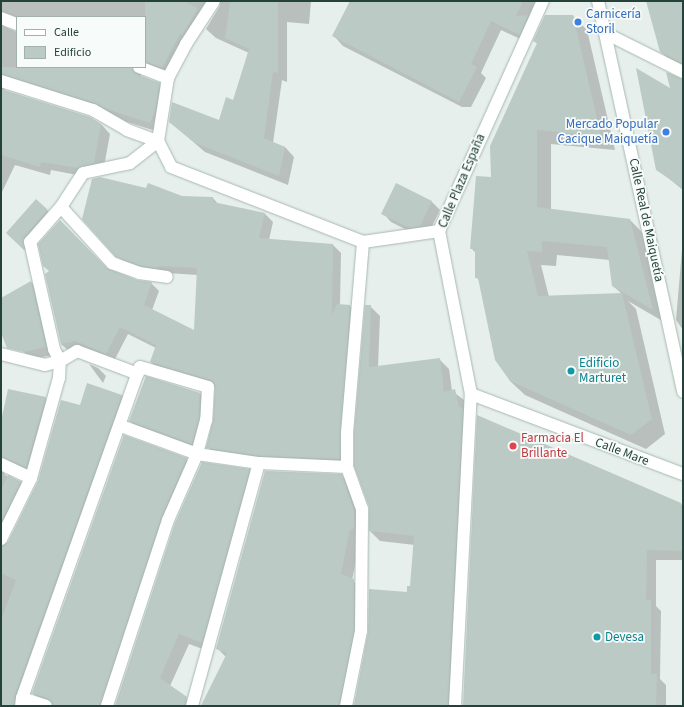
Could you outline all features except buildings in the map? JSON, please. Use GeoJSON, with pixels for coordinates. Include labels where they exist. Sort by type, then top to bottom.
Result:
{"type":"FeatureCollection","features":[{"type":"Feature","properties":{"kind":"street"},"geometry":{"type":"LineString","coordinates":[[214,1],[186,44],[168,78],[158,141],[171,167],[363,242],[439,231]]}},
{"type":"Feature","properties":{"kind":"street","name":"Calle Plaza España"},"geometry":{"type":"LineString","coordinates":[[456,706],[471,394],[439,231],[543,1]]}},
{"type":"Feature","properties":{"kind":"street","name":"Calle Real de Maiquetía"},"geometry":{"type":"LineString","coordinates":[[598,1],[683,392]]}},
{"type":"Feature","properties":{"kind":"street"},"geometry":{"type":"LineString","coordinates":[[1,18],[16,24]]}},
{"type":"Feature","properties":{"kind":"street"},"geometry":{"type":"LineString","coordinates":[[605,33],[683,72]]}},
{"type":"Feature","properties":{"kind":"street"},"geometry":{"type":"LineString","coordinates":[[142,68],[168,78]]}},
{"type":"Feature","properties":{"kind":"street"},"geometry":{"type":"LineString","coordinates":[[1,81],[92,110],[127,130],[158,141]]}},
{"type":"Feature","properties":{"kind":"street"},"geometry":{"type":"LineString","coordinates":[[1,539],[31,478],[59,378],[60,361],[54,349],[30,242],[61,207],[83,173],[130,163],[158,141]]}},
{"type":"Feature","properties":{"kind":"street"},"geometry":{"type":"LineString","coordinates":[[61,207],[112,263],[139,273],[167,277]]}},
{"type":"Feature","properties":{"kind":"street"},"geometry":{"type":"LineString","coordinates":[[346,706],[361,631],[363,540],[362,509],[347,467],[347,433],[363,242]]}},
{"type":"Feature","properties":{"kind":"street"},"geometry":{"type":"LineString","coordinates":[[1,354],[45,365],[60,361],[77,351],[138,374]]}},
{"type":"Feature","properties":{"kind":"street"},"geometry":{"type":"LineString","coordinates":[[46,706],[22,702],[121,426],[140,367],[208,387],[206,420],[197,454],[168,520],[107,706]]}},
{"type":"Feature","properties":{"kind":"street","name":"Calle Mare"},"geometry":{"type":"LineString","coordinates":[[471,394],[683,474]]}},
{"type":"Feature","properties":{"kind":"street"},"geometry":{"type":"LineString","coordinates":[[121,426],[197,454],[259,462],[347,467]]}},
{"type":"Feature","properties":{"kind":"street"},"geometry":{"type":"LineString","coordinates":[[192,706],[259,462]]}},
{"type":"Feature","properties":{"kind":"street"},"geometry":{"type":"LineString","coordinates":[[1,464],[31,478]]}},
{"type":"Feature","properties":{"kind":"place","name":"Carnicería Storil"},"geometry":{"type":"Point","coordinates":[578,22]}},
{"type":"Feature","properties":{"kind":"place","name":"Mercado Popular Cacique Maiquetía"},"geometry":{"type":"Point","coordinates":[666,132]}},
{"type":"Feature","properties":{"kind":"place","name":"Edificio Marturet"},"geometry":{"type":"Point","coordinates":[571,371]}},
{"type":"Feature","properties":{"kind":"place","name":"Farmacia El Brillante"},"geometry":{"type":"Point","coordinates":[513,446]}},
{"type":"Feature","properties":{"kind":"place","name":"Devesa"},"geometry":{"type":"Point","coordinates":[597,637]}}]}
